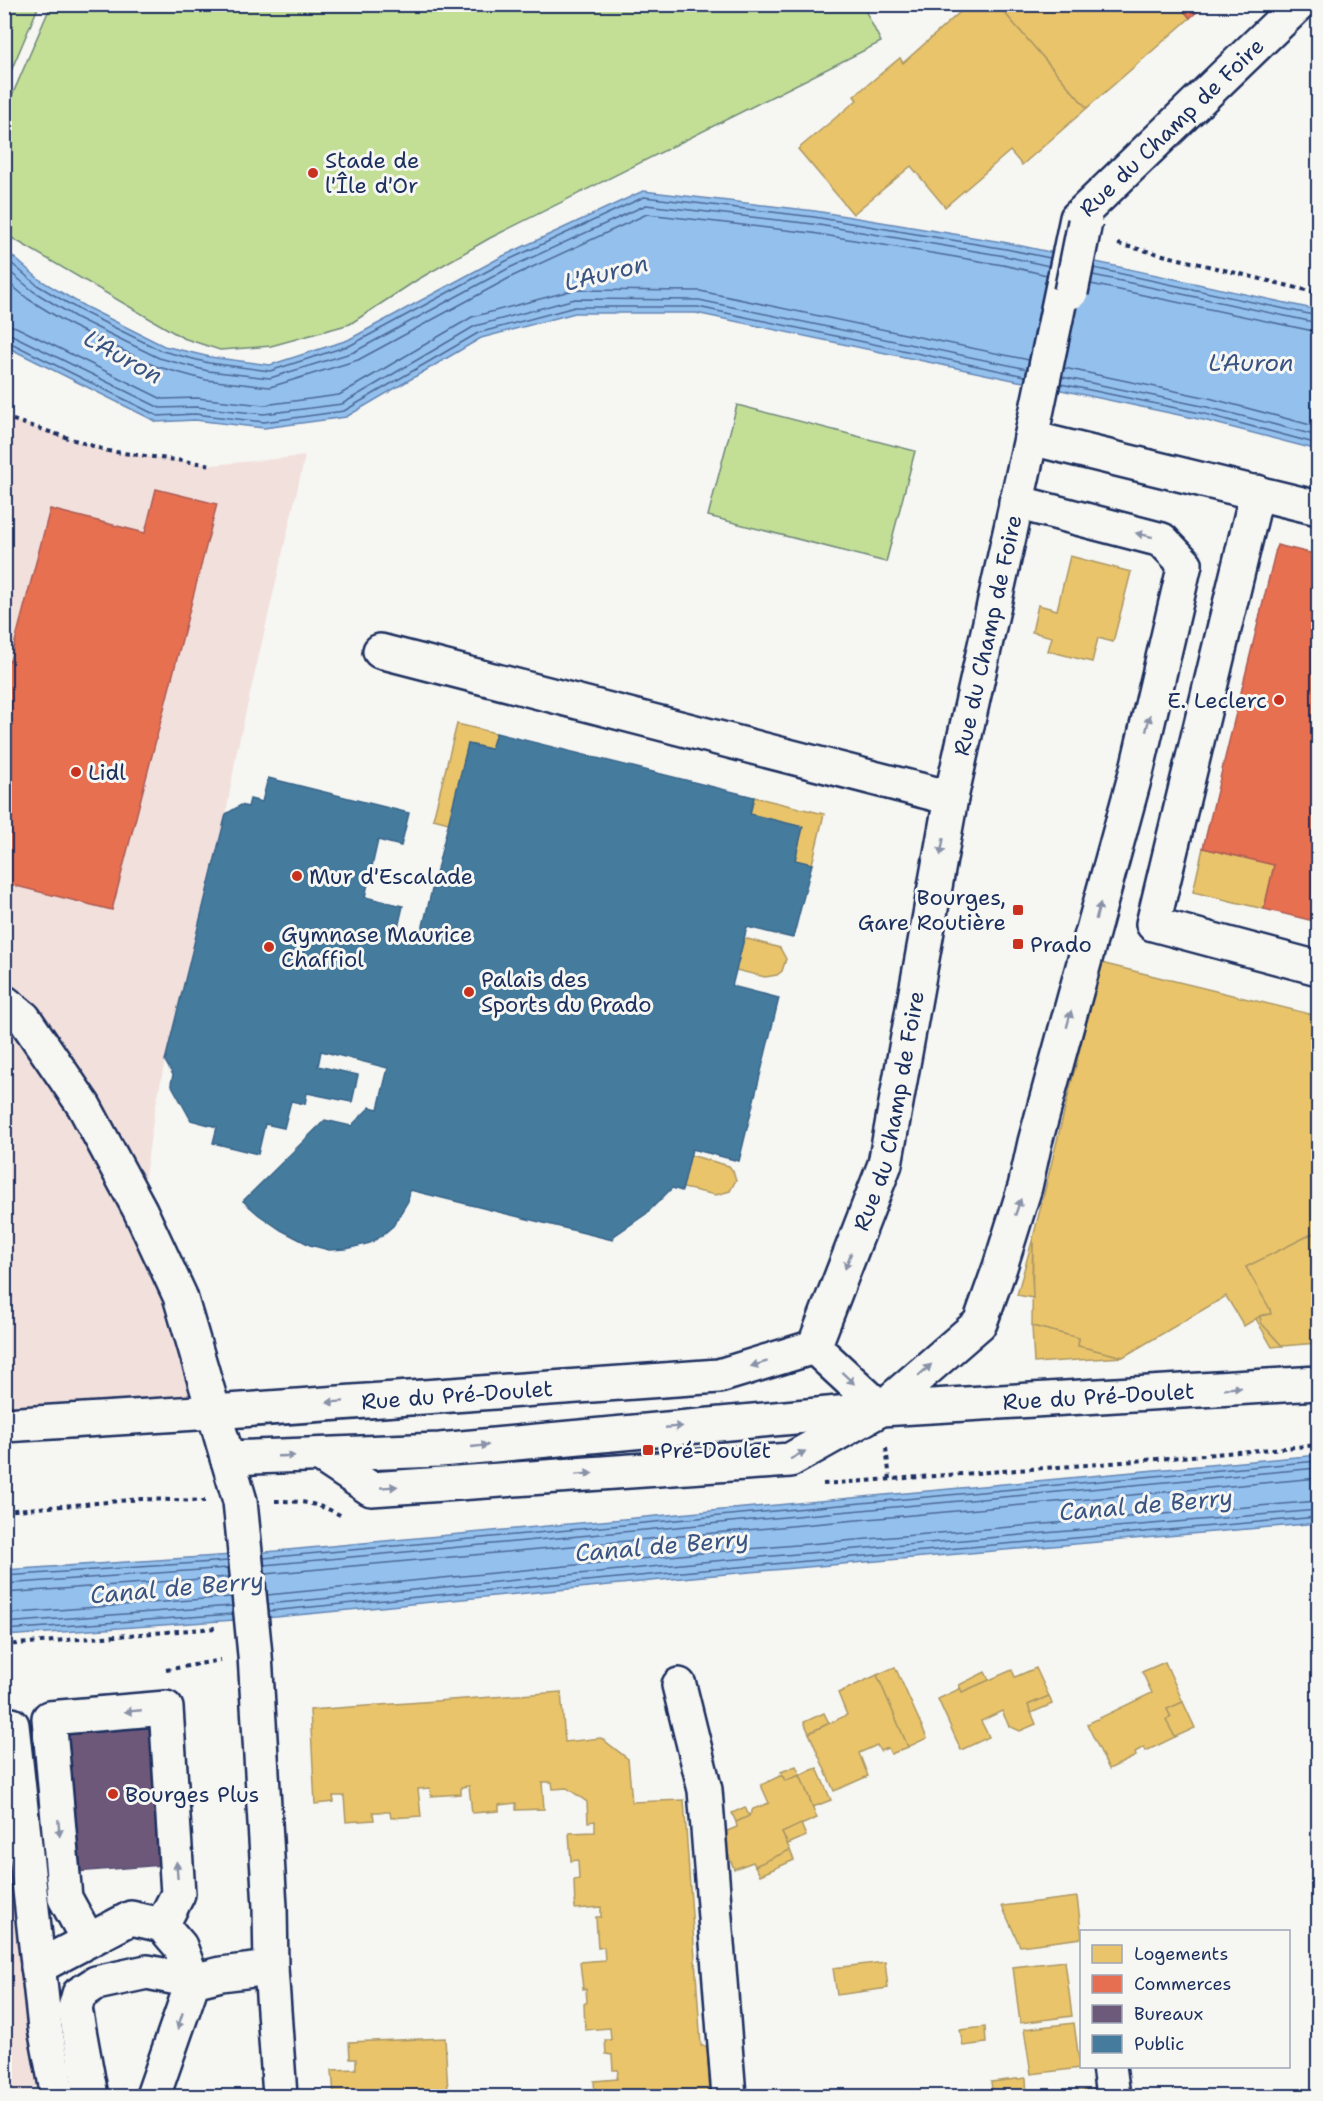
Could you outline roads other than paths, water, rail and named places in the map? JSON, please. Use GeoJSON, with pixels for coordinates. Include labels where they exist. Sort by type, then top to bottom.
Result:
{"type":"FeatureCollection","features":[{"type":"Feature","properties":{"kind":"street","name":"Rue du Champ de Foire"},"geometry":{"type":"LineString","coordinates":[[814,1347],[885,1164],[951,798],[1022,504],[1081,220],[1299,4]]}},
{"type":"Feature","properties":{"kind":"street","name":"Rue du Champ de Foire"},"geometry":{"type":"LineString","coordinates":[[1081,220],[1318,14]]}},
{"type":"Feature","properties":{"kind":"street"},"geometry":{"type":"LineString","coordinates":[[1039,426],[1257,492],[1318,508]]}},
{"type":"Feature","properties":{"kind":"street"},"geometry":{"type":"LineString","coordinates":[[1257,492],[1153,924],[1318,968]]}},
{"type":"Feature","properties":{"kind":"street"},"geometry":{"type":"LineString","coordinates":[[814,1347],[881,1409],[980,1323],[1025,1187],[1035,1142],[1137,769],[1185,564],[1162,540],[1022,504]]}},
{"type":"Feature","properties":{"kind":"street"},"geometry":{"type":"LineString","coordinates":[[380,651],[951,798]]}},
{"type":"Feature","properties":{"kind":"street"},"geometry":{"type":"LineString","coordinates":[[14,1010],[84,1106],[140,1210],[180,1296],[240,1501],[253,1640],[280,2097]]}},
{"type":"Feature","properties":{"kind":"street","name":"Rue du Pré-Doulet"},"geometry":{"type":"LineString","coordinates":[[4,1425],[719,1376],[814,1347]]}},
{"type":"Feature","properties":{"kind":"street","name":"Rue du Pré-Doulet"},"geometry":{"type":"LineString","coordinates":[[227,1458],[440,1450],[881,1409],[1318,1383]]}},
{"type":"Feature","properties":{"kind":"street","name":"Rue du Pré-Doulet"},"geometry":{"type":"LineString","coordinates":[[320,1455],[371,1489],[790,1460],[881,1409]]}},
{"type":"Feature","properties":{"kind":"street"},"geometry":{"type":"LineString","coordinates":[[680,1685],[705,1790],[729,2097]]}},
{"type":"Feature","properties":{"kind":"street"},"geometry":{"type":"LineString","coordinates":[[88,1940],[65,1898],[49,1718],[166,1708],[178,1894],[162,1925]]}},
{"type":"Feature","properties":{"kind":"street"},"geometry":{"type":"LineString","coordinates":[[12,1725],[13,1818],[38,1967],[45,2028],[58,2097]]}},
{"type":"Feature","properties":{"kind":"street"},"geometry":{"type":"LineString","coordinates":[[38,1967],[131,1918],[162,1925],[180,1946],[193,1981],[153,2097]]}},
{"type":"Feature","properties":{"kind":"street"},"geometry":{"type":"LineString","coordinates":[[91,2097],[75,2008],[79,1994],[96,1983],[147,1972],[193,1981],[221,1974],[271,1968]]}},
{"type":"Feature","properties":{"kind":"street"},"geometry":{"type":"LineString","coordinates":[[1109,2068],[1113,2097]]}},
{"type":"Feature","properties":{"kind":"water","name":"L'Auron"},"geometry":{"type":"Polygon","coordinates":[[[643,191],[815,211],[1008,243],[1318,310],[1318,450],[1203,420],[696,313],[575,313],[481,338],[346,417],[264,428],[195,420],[157,422],[5,346],[4,249],[40,280],[84,306],[164,346],[210,357],[270,365],[348,340],[503,256],[643,191]]]}},
{"type":"Feature","properties":{"kind":"water","name":"Canal de Berry"},"geometry":{"type":"Polygon","coordinates":[[[1318,1455],[1318,1523],[703,1576],[276,1617],[5,1636],[5,1570],[233,1555],[1318,1455]]]}},
{"type":"Feature","properties":{"kind":"place","name":"Stade de l'Île d'Or"},"geometry":{"type":"Point","coordinates":[313,173]}},
{"type":"Feature","properties":{"kind":"place","name":"E. Leclerc"},"geometry":{"type":"Point","coordinates":[1279,700]}},
{"type":"Feature","properties":{"kind":"place","name":"Lidl"},"geometry":{"type":"Point","coordinates":[76,772]}},
{"type":"Feature","properties":{"kind":"place","name":"Mur d'Escalade"},"geometry":{"type":"Point","coordinates":[297,876]}},
{"type":"Feature","properties":{"kind":"place","name":"Bourges, Gare Routière"},"geometry":{"type":"Point","coordinates":[1018,910]}},
{"type":"Feature","properties":{"kind":"place","name":"Prado"},"geometry":{"type":"Point","coordinates":[1018,944]}},
{"type":"Feature","properties":{"kind":"place","name":"Gymnase Maurice Chaffiol"},"geometry":{"type":"Point","coordinates":[269,947]}},
{"type":"Feature","properties":{"kind":"place","name":"Palais des Sports du Prado"},"geometry":{"type":"Point","coordinates":[469,992]}},
{"type":"Feature","properties":{"kind":"place","name":"Pré-Doulet"},"geometry":{"type":"Point","coordinates":[648,1450]}},
{"type":"Feature","properties":{"kind":"place","name":"Bourges Plus"},"geometry":{"type":"Point","coordinates":[113,1794]}}]}
